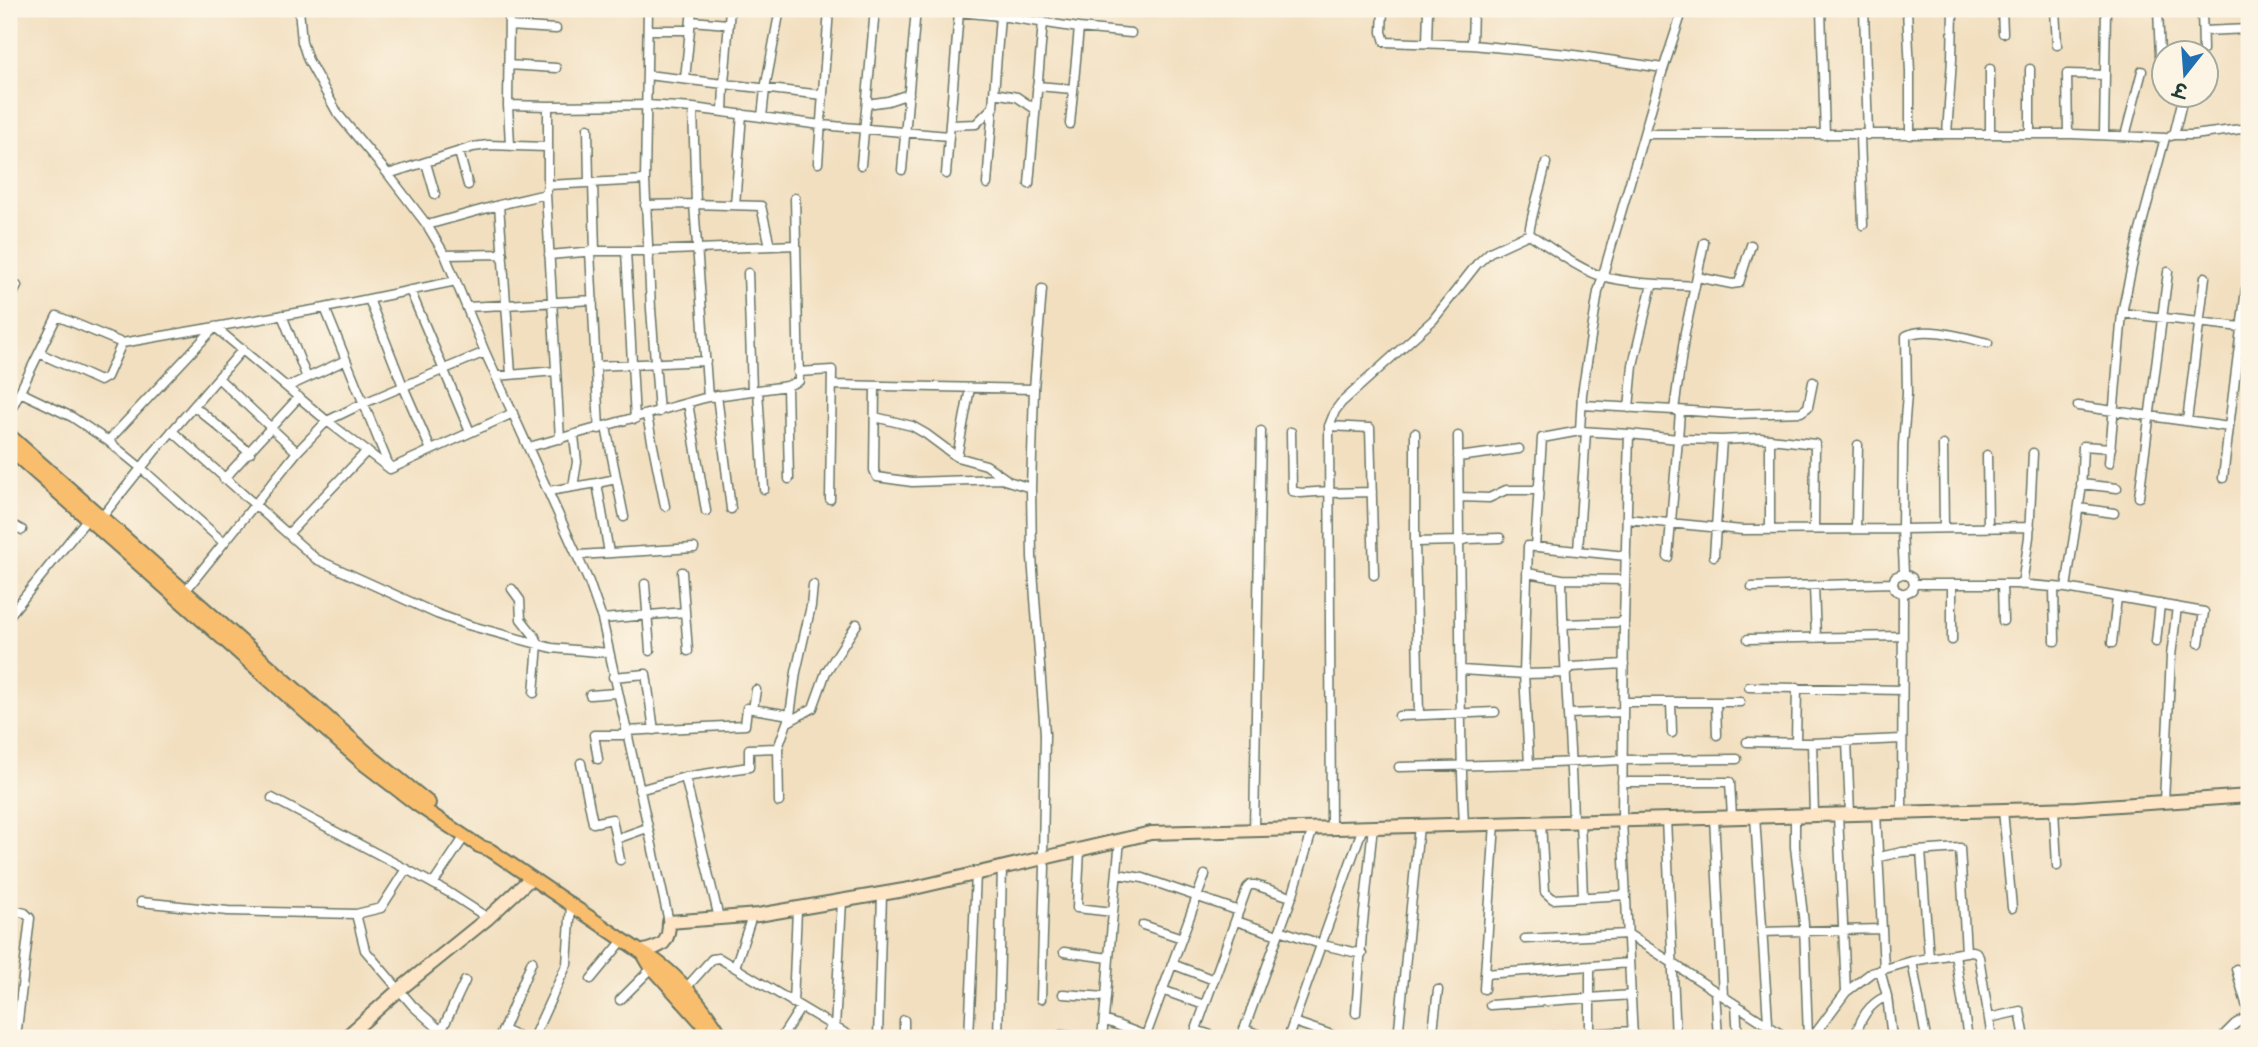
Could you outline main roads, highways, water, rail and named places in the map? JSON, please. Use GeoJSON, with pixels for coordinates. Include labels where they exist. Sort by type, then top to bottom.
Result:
{"type":"FeatureCollection","features":[{"type":"Feature","properties":{"kind":"main road"},"geometry":{"type":"LineString","coordinates":[[9,435],[102,517],[365,765],[416,804],[655,959],[685,989],[723,1038]]}},
{"type":"Feature","properties":{"kind":"main road"},"geometry":{"type":"LineString","coordinates":[[9,449],[372,757],[422,798],[482,841],[490,850]]}},
{"type":"Feature","properties":{"kind":"main road"},"geometry":{"type":"LineString","coordinates":[[641,952],[714,1038]]}}]}
